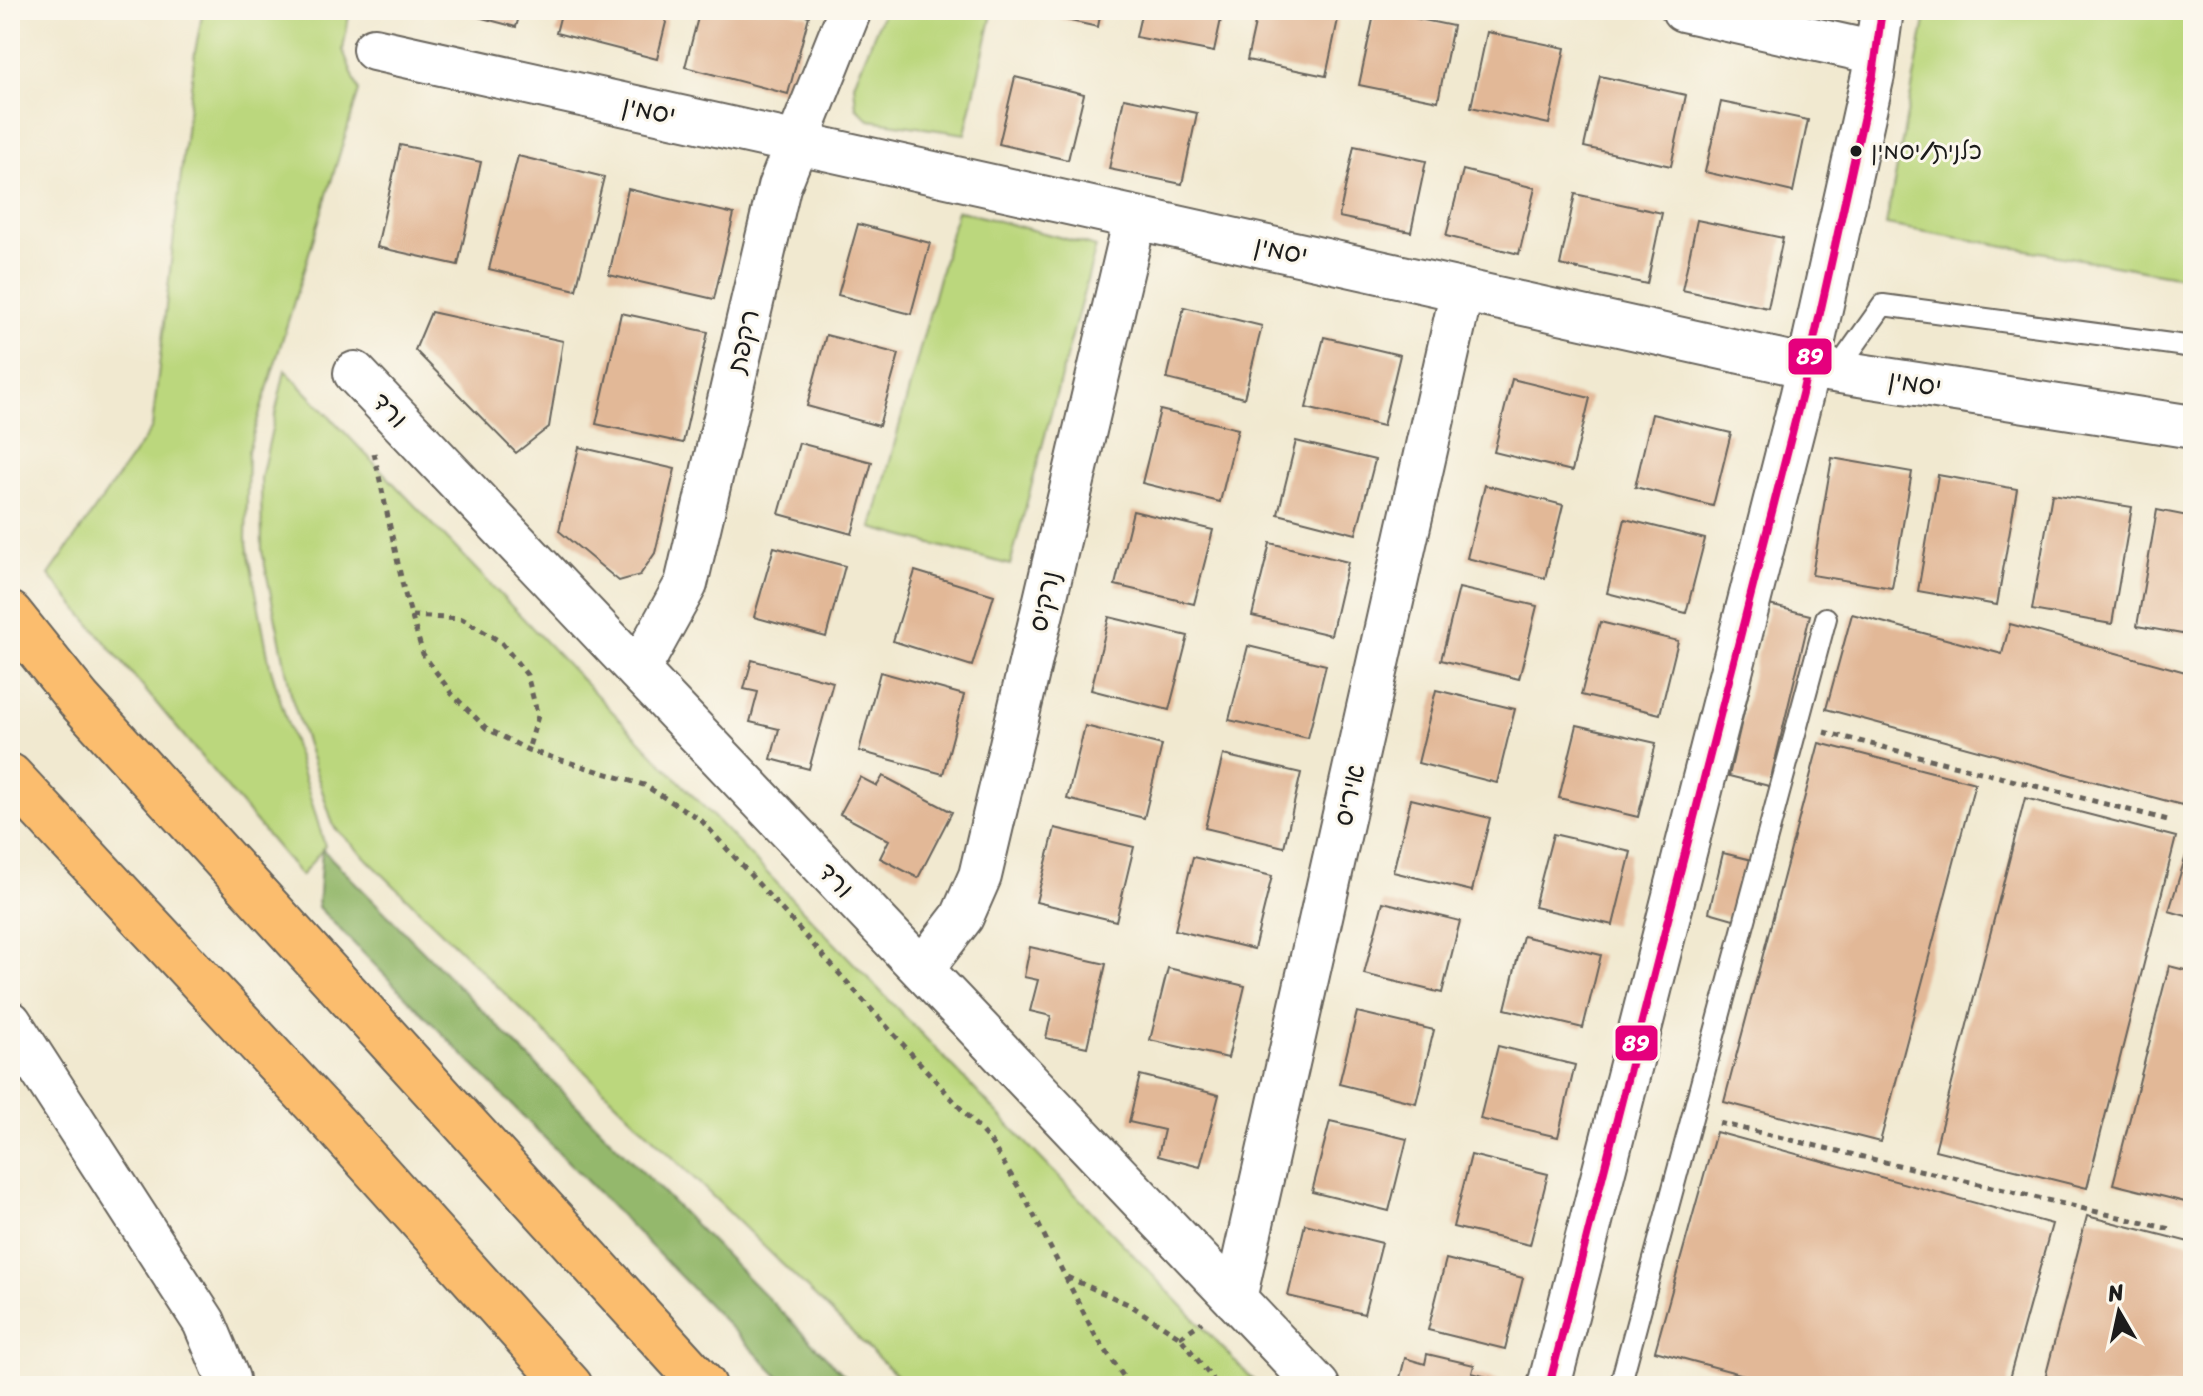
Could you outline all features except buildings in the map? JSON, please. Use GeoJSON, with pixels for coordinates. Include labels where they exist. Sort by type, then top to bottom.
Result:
{"type":"FeatureCollection","features":[{"type":"Feature","properties":{"kind":"highway"},"geometry":{"type":"LineString","coordinates":[[10,614],[90,712],[704,1386]]}},
{"type":"Feature","properties":{"kind":"highway"},"geometry":{"type":"LineString","coordinates":[[10,776],[338,1128],[570,1386]]}},
{"type":"Feature","properties":{"kind":"street","name":"רקפת"},"geometry":{"type":"LineString","coordinates":[[638,671],[686,584],[779,187],[850,10]]}},
{"type":"Feature","properties":{"kind":"street"},"geometry":{"type":"LineString","coordinates":[[1683,10],[1876,53]]}},
{"type":"Feature","properties":{"kind":"street"},"geometry":{"type":"LineString","coordinates":[[1549,1386],[1822,369],[1882,10]]}},
{"type":"Feature","properties":{"kind":"street","name":"יסמין"},"geometry":{"type":"LineString","coordinates":[[374,49],[1822,369],[2193,427]]}},
{"type":"Feature","properties":{"kind":"street","name":"נרקיס"},"geometry":{"type":"LineString","coordinates":[[922,969],[962,917],[980,876],[1135,218]]}},
{"type":"Feature","properties":{"kind":"street","name":"איריס"},"geometry":{"type":"LineString","coordinates":[[1235,1299],[1462,290]]}},
{"type":"Feature","properties":{"kind":"street","name":"ורד"},"geometry":{"type":"LineString","coordinates":[[362,380],[1318,1386]]}},
{"type":"Feature","properties":{"kind":"street"},"geometry":{"type":"LineString","coordinates":[[10,1022],[204,1322],[228,1379],[227,1386]]}},
{"type":"Feature","properties":{"kind":"lane"},"geometry":{"type":"LineString","coordinates":[[1822,369],[1883,305],[2193,347]]}},
{"type":"Feature","properties":{"kind":"lane"},"geometry":{"type":"LineString","coordinates":[[1620,1386],[1826,618]]}},
{"type":"Feature","properties":{"kind":"path"},"geometry":{"type":"LineString","coordinates":[[362,380],[372,445],[412,616],[423,654],[452,694],[486,728],[528,750],[644,785],[701,820],[990,1141],[1024,1196],[1095,1335],[1130,1386]]}},
{"type":"Feature","properties":{"kind":"path"},"geometry":{"type":"LineString","coordinates":[[412,616],[462,619],[501,642],[527,675],[538,716],[528,750]]}},
{"type":"Feature","properties":{"kind":"path"},"geometry":{"type":"LineString","coordinates":[[1798,725],[2172,821]]}},
{"type":"Feature","properties":{"kind":"path"},"geometry":{"type":"LineString","coordinates":[[1692,1117],[2170,1229]]}},
{"type":"Feature","properties":{"kind":"path"},"geometry":{"type":"LineString","coordinates":[[1065,1276],[1130,1305],[1180,1337],[1218,1386]]}},
{"type":"Feature","properties":{"kind":"green space"},"geometry":{"type":"Polygon","coordinates":[[[203,10],[350,10],[343,50],[359,91],[248,451],[246,539],[270,666],[325,846],[301,876],[49,575],[152,428],[195,52],[203,10]]]}},
{"type":"Feature","properties":{"kind":"green space"},"geometry":{"type":"Polygon","coordinates":[[[884,10],[993,10],[965,134],[869,120],[856,107],[854,84],[884,10]]]}},
{"type":"Feature","properties":{"kind":"green space"},"geometry":{"type":"Polygon","coordinates":[[[1927,10],[2193,10],[2193,279],[1886,225],[1927,10]]]}},
{"type":"Feature","properties":{"kind":"green space"},"geometry":{"type":"Polygon","coordinates":[[[957,210],[1096,247],[1010,565],[872,528],[957,210]]]}},
{"type":"Feature","properties":{"kind":"green space"},"geometry":{"type":"Polygon","coordinates":[[[285,370],[1259,1386],[907,1386],[334,827],[292,699],[262,551],[261,478],[285,370]]]}},
{"type":"Feature","properties":{"kind":"green space"},"geometry":{"type":"Polygon","coordinates":[[[322,849],[855,1386],[788,1386],[318,907],[322,849]]]}},
{"type":"Feature","properties":{"kind":"transit line","name":"89"},"geometry":{"type":"LineString","coordinates":[[1549,1386],[1802,394],[1873,75],[1882,10]]}},
{"type":"Feature","properties":{"kind":"place","name":"כלנית/יסמין"},"geometry":{"type":"Point","coordinates":[1856,151]}}]}
